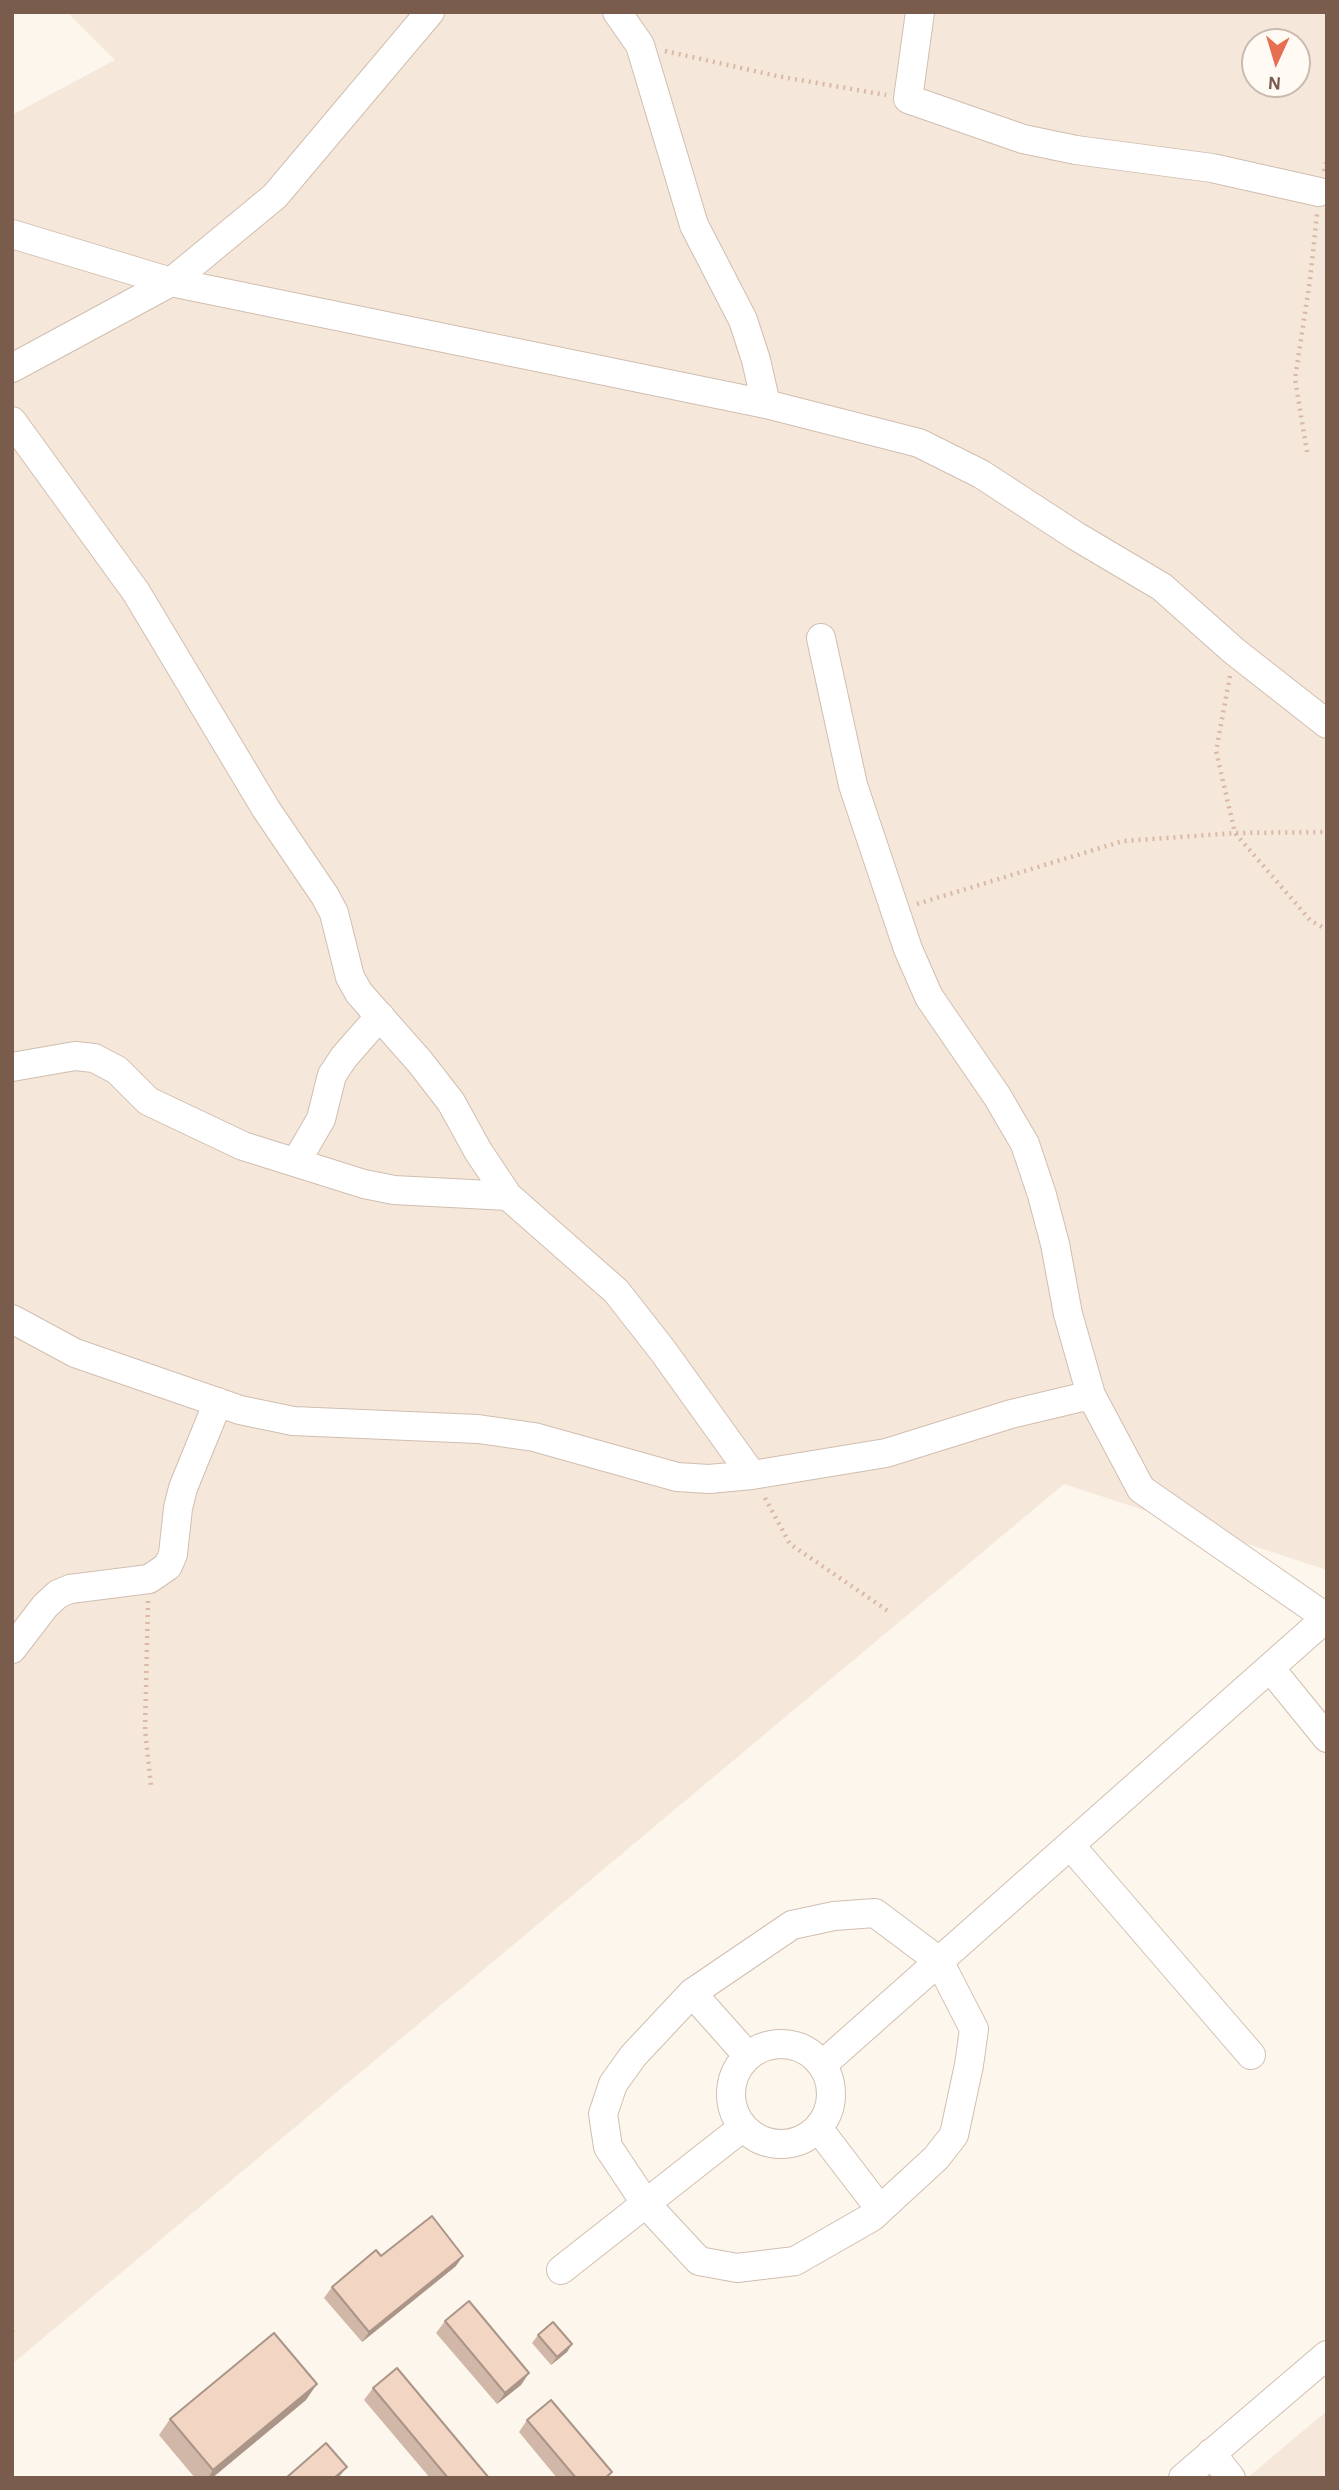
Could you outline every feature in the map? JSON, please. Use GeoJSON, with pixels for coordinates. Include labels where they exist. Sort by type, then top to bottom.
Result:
{"type":"FeatureCollection","features":[{"type":"Feature","properties":{"kind":"street"},"geometry":{"type":"LineString","coordinates":[[12,368],[171,282],[275,197],[430,12]]}},
{"type":"Feature","properties":{"kind":"street"},"geometry":{"type":"LineString","coordinates":[[617,12],[640,45],[694,225],[743,320],[766,404]]}},
{"type":"Feature","properties":{"kind":"street"},"geometry":{"type":"LineString","coordinates":[[920,12],[908,99],[1023,139],[1076,150],[1212,169],[1319,192]]}},
{"type":"Feature","properties":{"kind":"street"},"geometry":{"type":"LineString","coordinates":[[12,234],[171,282],[766,404],[919,443],[981,474],[1076,536],[1162,587],[1234,651],[1327,724]]}},
{"type":"Feature","properties":{"kind":"street"},"geometry":{"type":"LineString","coordinates":[[12,421],[136,592],[266,809],[325,896],[334,913],[350,977],[359,993],[451,1102],[478,1151],[508,1196],[616,1291],[663,1350],[752,1475]]}},
{"type":"Feature","properties":{"kind":"street"},"geometry":{"type":"LineString","coordinates":[[821,638],[853,785],[908,948],[929,997],[997,1096],[1025,1143],[1055,1244],[1068,1314],[1091,1395],[1140,1489],[1326,1618],[822,2065]]}},
{"type":"Feature","properties":{"kind":"street"},"geometry":{"type":"LineString","coordinates":[[296,1162],[321,1119],[332,1075],[380,1016]]}},
{"type":"Feature","properties":{"kind":"street"},"geometry":{"type":"LineString","coordinates":[[12,1067],[75,1056],[94,1058],[117,1070],[148,1101],[243,1146],[394,1191],[508,1196]]}},
{"type":"Feature","properties":{"kind":"street"},"geometry":{"type":"LineString","coordinates":[[12,1319],[75,1353],[240,1410],[293,1420],[478,1429],[534,1437],[677,1477],[709,1479],[752,1475],[886,1454],[1011,1414],[1091,1395]]}},
{"type":"Feature","properties":{"kind":"street"},"geometry":{"type":"LineString","coordinates":[[12,1649],[45,1606],[58,1594],[70,1589],[149,1579],[164,1571],[172,1560],[183,1488],[218,1402]]}},
{"type":"Feature","properties":{"kind":"street"},"geometry":{"type":"LineString","coordinates":[[1270,1668],[1327,1738]]}},
{"type":"Feature","properties":{"kind":"street"},"geometry":{"type":"LineString","coordinates":[[1070,1845],[1251,2055]]}},
{"type":"Feature","properties":{"kind":"street"},"geometry":{"type":"LineString","coordinates":[[874,1913],[939,1961],[974,2029],[970,2065],[954,2135],[936,2158],[872,2217],[795,2261],[737,2268],[699,2261],[646,2204],[608,2147],[603,2114],[613,2084],[633,2056],[692,1993],[792,1924],[834,1916],[874,1913]]}},
{"type":"Feature","properties":{"kind":"street"},"geometry":{"type":"LineString","coordinates":[[692,1993],[748,2056]]}},
{"type":"Feature","properties":{"kind":"street"},"geometry":{"type":"LineString","coordinates":[[777,2044],[794,2046],[810,2053],[822,2065],[829,2080],[831,2097],[827,2113],[818,2128],[804,2138],[788,2143],[771,2143],[756,2137],[743,2127],[735,2114],[731,2099],[732,2083],[738,2068],[748,2056],[777,2044]]}},
{"type":"Feature","properties":{"kind":"street"},"geometry":{"type":"LineString","coordinates":[[561,2270],[743,2127]]}},
{"type":"Feature","properties":{"kind":"street"},"geometry":{"type":"LineString","coordinates":[[818,2128],[880,2209]]}},
{"type":"Feature","properties":{"kind":"street"},"geometry":{"type":"LineString","coordinates":[[1183,2478],[1327,2355]]}},
{"type":"Feature","properties":{"kind":"street"},"geometry":{"type":"LineString","coordinates":[[1211,2453],[1231,2478]]}},
{"type":"Feature","properties":{"kind":"path"},"geometry":{"type":"LineString","coordinates":[[640,45],[776,76],[908,99]]}},
{"type":"Feature","properties":{"kind":"path"},"geometry":{"type":"LineString","coordinates":[[1307,452],[1294,379],[1310,280],[1319,192],[1327,160]]}},
{"type":"Feature","properties":{"kind":"path"},"geometry":{"type":"LineString","coordinates":[[1234,651],[1216,751],[1235,833],[1310,920],[1327,930]]}},
{"type":"Feature","properties":{"kind":"path"},"geometry":{"type":"LineString","coordinates":[[896,911],[1124,841],[1235,833],[1327,832]]}},
{"type":"Feature","properties":{"kind":"path"},"geometry":{"type":"LineString","coordinates":[[752,1475],[790,1544],[888,1611]]}},
{"type":"Feature","properties":{"kind":"path"},"geometry":{"type":"LineString","coordinates":[[149,1579],[145,1730],[151,1785]]}},
{"type":"Feature","properties":{"kind":"shaded area"},"geometry":{"type":"Polygon","coordinates":[[[67,12],[1327,12],[1327,1570],[1064,1484],[12,2364],[12,115],[115,60],[67,12]]]}},
{"type":"Feature","properties":{"kind":"shaded area"},"geometry":{"type":"Polygon","coordinates":[[[1327,2411],[1327,2478],[1247,2478],[1327,2411]]]}},
{"type":"Feature","properties":{"kind":"building"},"geometry":{"type":"Polygon","coordinates":[[[432,2216],[463,2256],[369,2332],[332,2287],[376,2250],[381,2256],[432,2216]]]}},
{"type":"Feature","properties":{"kind":"building"},"geometry":{"type":"Polygon","coordinates":[[[469,2301],[529,2373],[505,2393],[445,2321],[469,2301]]]}},
{"type":"Feature","properties":{"kind":"building"},"geometry":{"type":"Polygon","coordinates":[[[553,2322],[572,2344],[557,2357],[538,2335],[553,2322]]]}},
{"type":"Feature","properties":{"kind":"building"},"geometry":{"type":"Polygon","coordinates":[[[274,2333],[317,2384],[213,2470],[170,2419],[274,2333]]]}},
{"type":"Feature","properties":{"kind":"building"},"geometry":{"type":"Polygon","coordinates":[[[397,2368],[489,2478],[448,2478],[373,2388],[397,2368]]]}},
{"type":"Feature","properties":{"kind":"building"},"geometry":{"type":"Polygon","coordinates":[[[551,2400],[612,2472],[605,2478],[576,2478],[527,2420],[551,2400]]]}},
{"type":"Feature","properties":{"kind":"building"},"geometry":{"type":"Polygon","coordinates":[[[326,2443],[347,2467],[334,2478],[286,2478],[326,2443]]]}}]}
